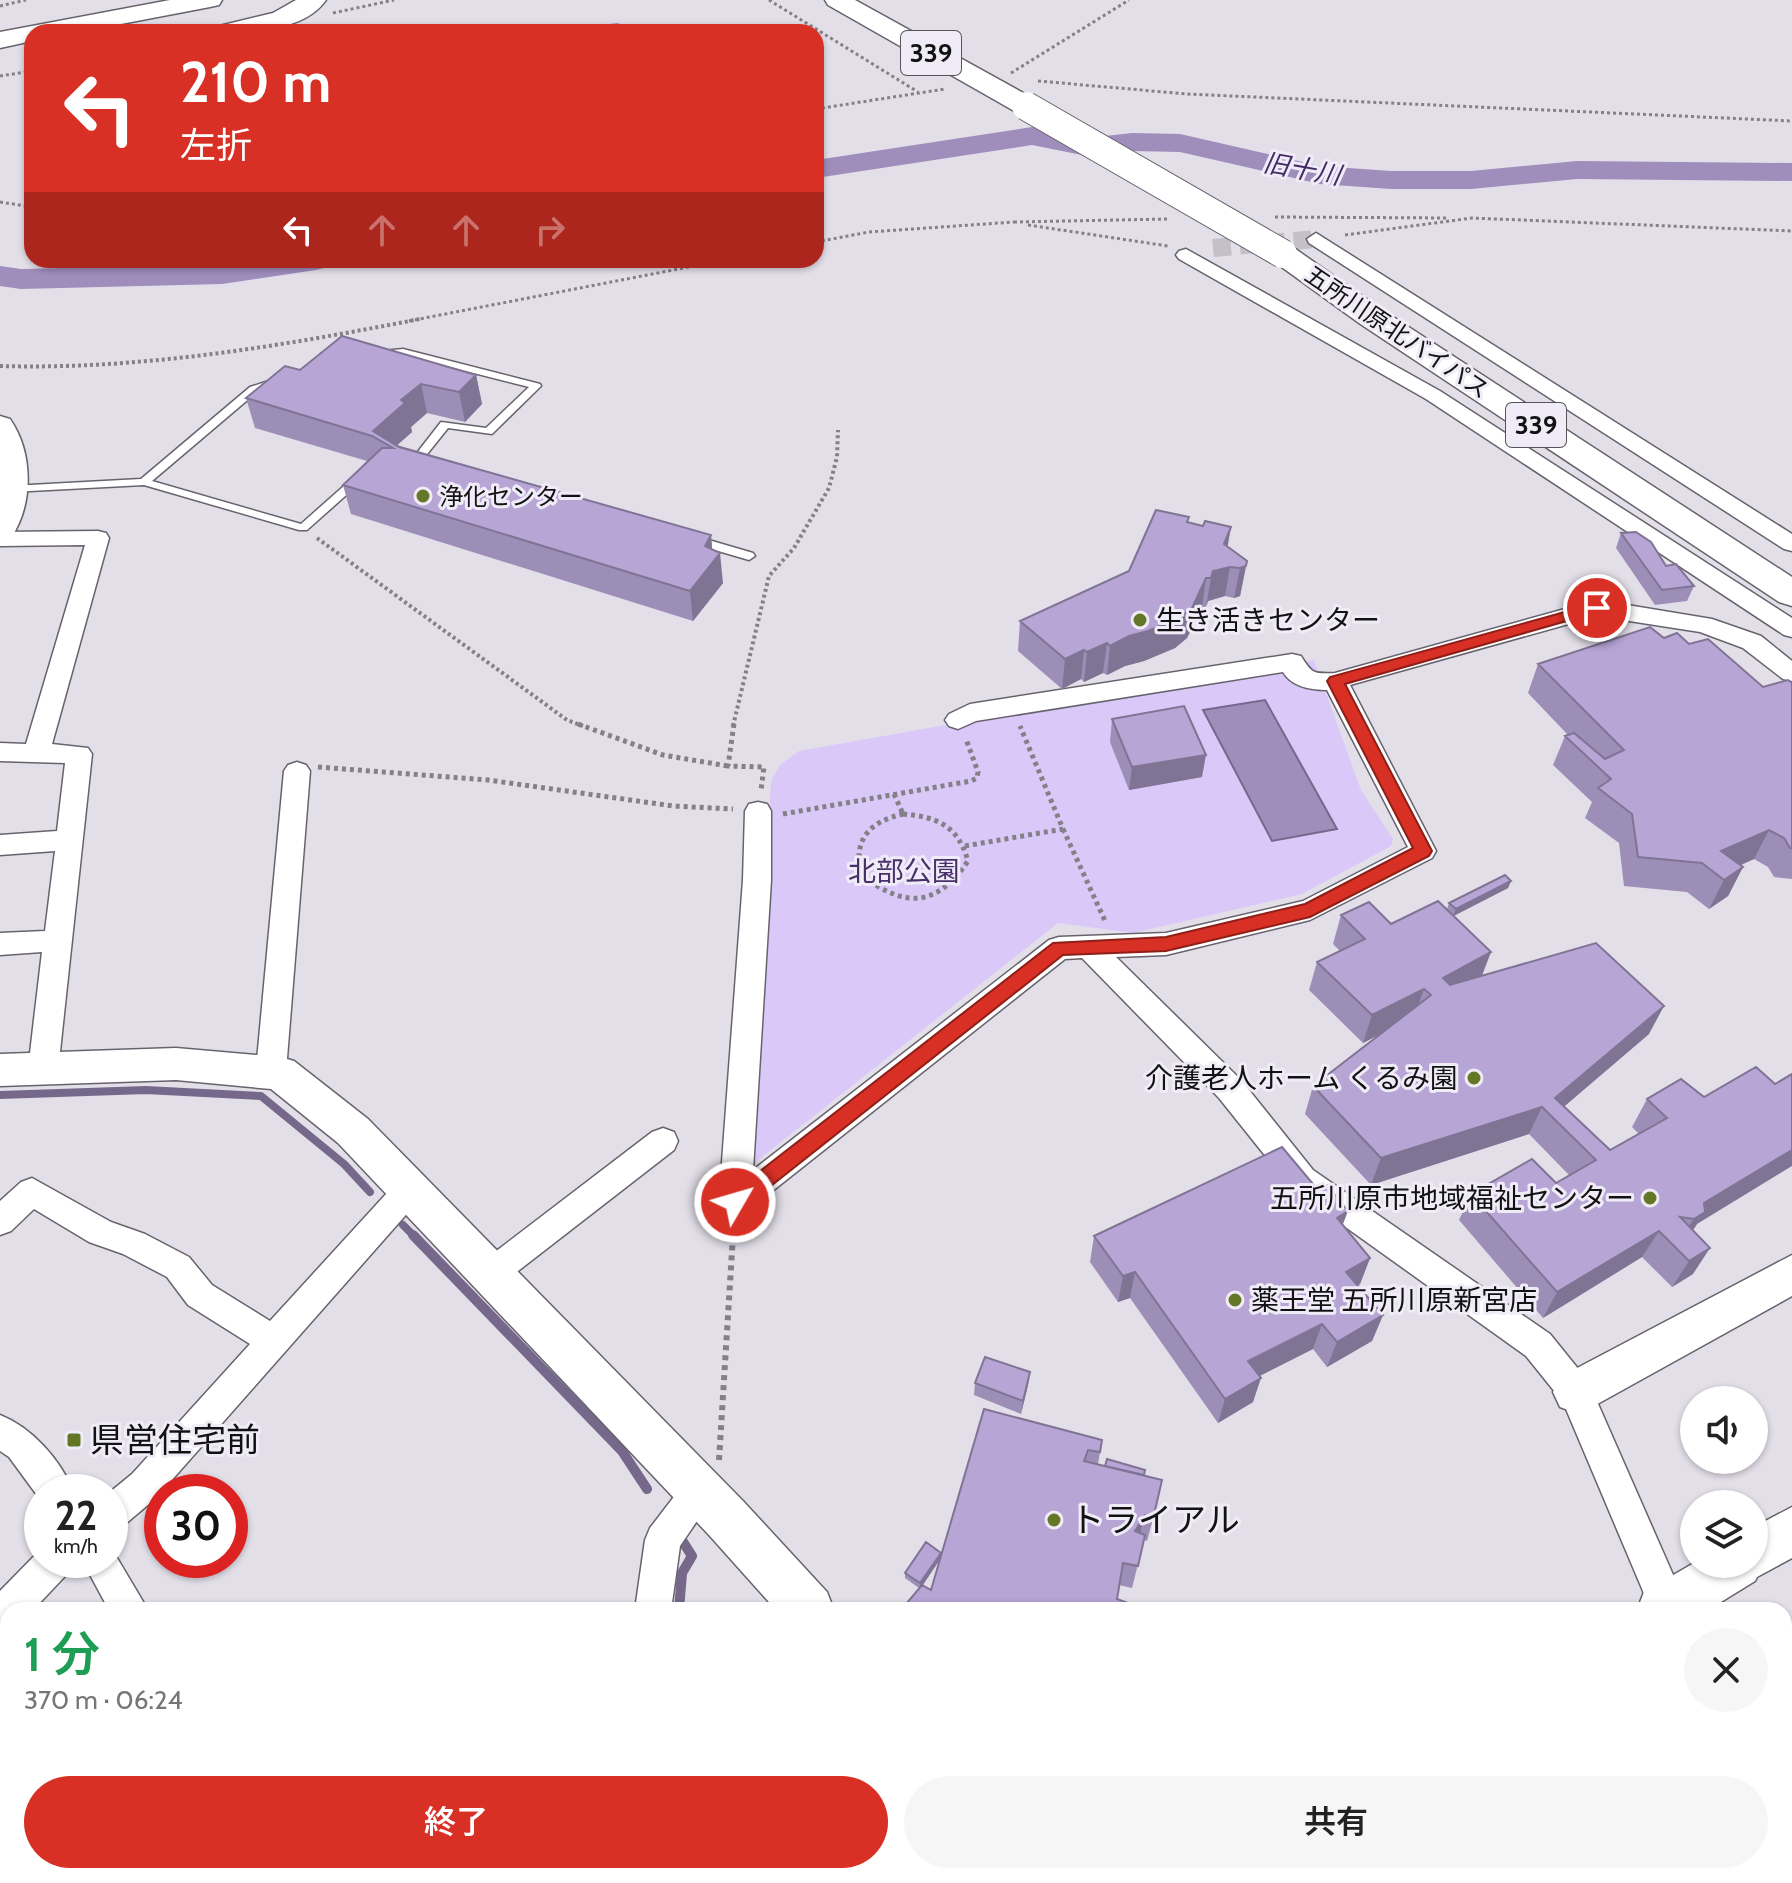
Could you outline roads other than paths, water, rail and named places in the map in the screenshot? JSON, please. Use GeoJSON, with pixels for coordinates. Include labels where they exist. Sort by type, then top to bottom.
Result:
{"type":"FeatureCollection","features":[{"type":"Feature","properties":{"kind":"highway"},"geometry":{"type":"LineString","coordinates":[[26,24],[132,0]]}},
{"type":"Feature","properties":{"kind":"highway"},"geometry":{"type":"LineString","coordinates":[[83,24],[210,0]]}},
{"type":"Feature","properties":{"kind":"highway","name":"五所川原北バイパス"},"geometry":{"type":"LineString","coordinates":[[837,0],[1031,94],[1283,254],[1594,433],[1792,563]]}},
{"type":"Feature","properties":{"kind":"highway"},"geometry":{"type":"LineString","coordinates":[[259,24],[322,8]]}},
{"type":"Feature","properties":{"kind":"highway"},"geometry":{"type":"LineString","coordinates":[[0,30],[24,25]]}},
{"type":"Feature","properties":{"kind":"highway"},"geometry":{"type":"LineString","coordinates":[[0,40],[24,35]]}},
{"type":"Feature","properties":{"kind":"highway"},"geometry":{"type":"LineString","coordinates":[[0,54],[24,50]]}},
{"type":"Feature","properties":{"kind":"highway","name":"五所川原北バイパス"},"geometry":{"type":"LineString","coordinates":[[1283,254],[1370,316],[1792,594]]}},
{"type":"Feature","properties":{"kind":"street"},"geometry":{"type":"LineString","coordinates":[[1316,239],[1792,544]]}},
{"type":"Feature","properties":{"kind":"street"},"geometry":{"type":"LineString","coordinates":[[1213,248],[1186,255],[1433,395],[1792,629]]}},
{"type":"Feature","properties":{"kind":"street"},"geometry":{"type":"LineString","coordinates":[[0,425],[16,470],[0,531]]}},
{"type":"Feature","properties":{"kind":"street"},"geometry":{"type":"LineString","coordinates":[[0,539],[98,538],[37,751]]}},
{"type":"Feature","properties":{"kind":"street"},"geometry":{"type":"LineString","coordinates":[[958,720],[970,713],[1292,662],[1295,672],[1313,682],[1325,684],[1597,608],[1704,625],[1752,642],[1792,673]]}},
{"type":"Feature","properties":{"kind":"street"},"geometry":{"type":"LineString","coordinates":[[758,814],[757,880],[735,1202],[1059,948],[1166,944],[1310,910],[1423,851],[1335,681]]}},
{"type":"Feature","properties":{"kind":"street"},"geometry":{"type":"LineString","coordinates":[[0,752],[79,754],[43,1070]]}},
{"type":"Feature","properties":{"kind":"street"},"geometry":{"type":"LineString","coordinates":[[271,1071],[297,771]]}},
{"type":"Feature","properties":{"kind":"street"},"geometry":{"type":"LineString","coordinates":[[0,845],[68,840]]}},
{"type":"Feature","properties":{"kind":"street"},"geometry":{"type":"LineString","coordinates":[[0,944],[56,941]]}},
{"type":"Feature","properties":{"kind":"street"},"geometry":{"type":"LineString","coordinates":[[1104,948],[1230,1089],[1302,1179],[1538,1345],[1576,1392],[1663,1602]]}},
{"type":"Feature","properties":{"kind":"street"},"geometry":{"type":"LineString","coordinates":[[0,1070],[176,1064],[280,1073],[353,1131],[698,1493],[726,1518],[802,1602]]}},
{"type":"Feature","properties":{"kind":"street"},"geometry":{"type":"LineString","coordinates":[[489,1275],[663,1141]]}},
{"type":"Feature","properties":{"kind":"street"},"geometry":{"type":"LineString","coordinates":[[0,1221],[32,1191],[100,1232],[134,1244],[178,1267],[200,1295],[274,1341]]}},
{"type":"Feature","properties":{"kind":"street"},"geometry":{"type":"LineString","coordinates":[[128,1499],[144,1486],[408,1191]]}},
{"type":"Feature","properties":{"kind":"street"},"geometry":{"type":"LineString","coordinates":[[1576,1392],[1792,1274]]}},
{"type":"Feature","properties":{"kind":"street"},"geometry":{"type":"LineString","coordinates":[[0,1431],[21,1445],[43,1474]]}},
{"type":"Feature","properties":{"kind":"street"},"geometry":{"type":"LineString","coordinates":[[654,1602],[663,1540],[698,1493]]}},
{"type":"Feature","properties":{"kind":"street"},"geometry":{"type":"LineString","coordinates":[[1768,1546],[1792,1531]]}},
{"type":"Feature","properties":{"kind":"street"},"geometry":{"type":"LineString","coordinates":[[15,1602],[38,1578]]}},
{"type":"Feature","properties":{"kind":"street"},"geometry":{"type":"LineString","coordinates":[[111,1578],[125,1602]]}},
{"type":"Feature","properties":{"kind":"street"},"geometry":{"type":"LineString","coordinates":[[1675,1602],[1715,1578]]}},
{"type":"Feature","properties":{"kind":"lane"},"geometry":{"type":"LineString","coordinates":[[366,355],[403,352],[536,386],[488,432],[445,424],[417,460],[432,464]]}},
{"type":"Feature","properties":{"kind":"lane"},"geometry":{"type":"LineString","coordinates":[[144,482],[254,389],[297,375]]}},
{"type":"Feature","properties":{"kind":"lane"},"geometry":{"type":"LineString","coordinates":[[10,489],[144,482],[303,528],[367,471]]}},
{"type":"Feature","properties":{"kind":"lane"},"geometry":{"type":"LineString","coordinates":[[689,538],[749,556]]}},
{"type":"Feature","properties":{"kind":"waterway","name":"旧十川"},"geometry":{"type":"LineString","coordinates":[[824,168],[1032,136],[1087,147],[1132,142],[1180,143],[1320,175],[1391,180],[1471,180],[1577,170],[1792,172]]}},
{"type":"Feature","properties":{"kind":"waterway","name":"旧十川"},"geometry":{"type":"LineString","coordinates":[[0,276],[21,279],[222,274],[262,268]]}},
{"type":"Feature","properties":{"kind":"waterway"},"geometry":{"type":"LineString","coordinates":[[0,1095],[146,1090],[261,1096],[344,1164],[370,1192]]}},
{"type":"Feature","properties":{"kind":"waterway"},"geometry":{"type":"LineString","coordinates":[[403,1225],[413,1235]]}},
{"type":"Feature","properties":{"kind":"waterway"},"geometry":{"type":"LineString","coordinates":[[413,1235],[622,1451],[647,1489]]}},
{"type":"Feature","properties":{"kind":"waterway"},"geometry":{"type":"LineString","coordinates":[[678,1534],[692,1556],[682,1573],[680,1602]]}},
{"type":"Feature","properties":{"kind":"tunnel"},"geometry":{"type":"LineString","coordinates":[[1213,248],[1316,239]]}},
{"type":"Feature","properties":{"kind":"place","name":"浄化センター"},"geometry":{"type":"Point","coordinates":[423,496]}},
{"type":"Feature","properties":{"kind":"place","name":"生き活きセンター"},"geometry":{"type":"Point","coordinates":[1140,620]}},
{"type":"Feature","properties":{"kind":"place","name":"介護老人ホーム くるみ園"},"geometry":{"type":"Point","coordinates":[1474,1078]}},
{"type":"Feature","properties":{"kind":"place","name":"五所川原市地域福祉センター"},"geometry":{"type":"Point","coordinates":[1650,1198]}},
{"type":"Feature","properties":{"kind":"place","name":"薬王堂 五所川原新宮店"},"geometry":{"type":"Point","coordinates":[1235,1300]}},
{"type":"Feature","properties":{"kind":"place","name":"県営住宅前"},"geometry":{"type":"Point","coordinates":[74,1440]}},
{"type":"Feature","properties":{"kind":"place","name":"トライアル"},"geometry":{"type":"Point","coordinates":[1054,1520]}},
{"type":"Feature","properties":{"kind":"park label","name":"北部公園"},"geometry":{"type":"Point","coordinates":[904,871]}}]}
